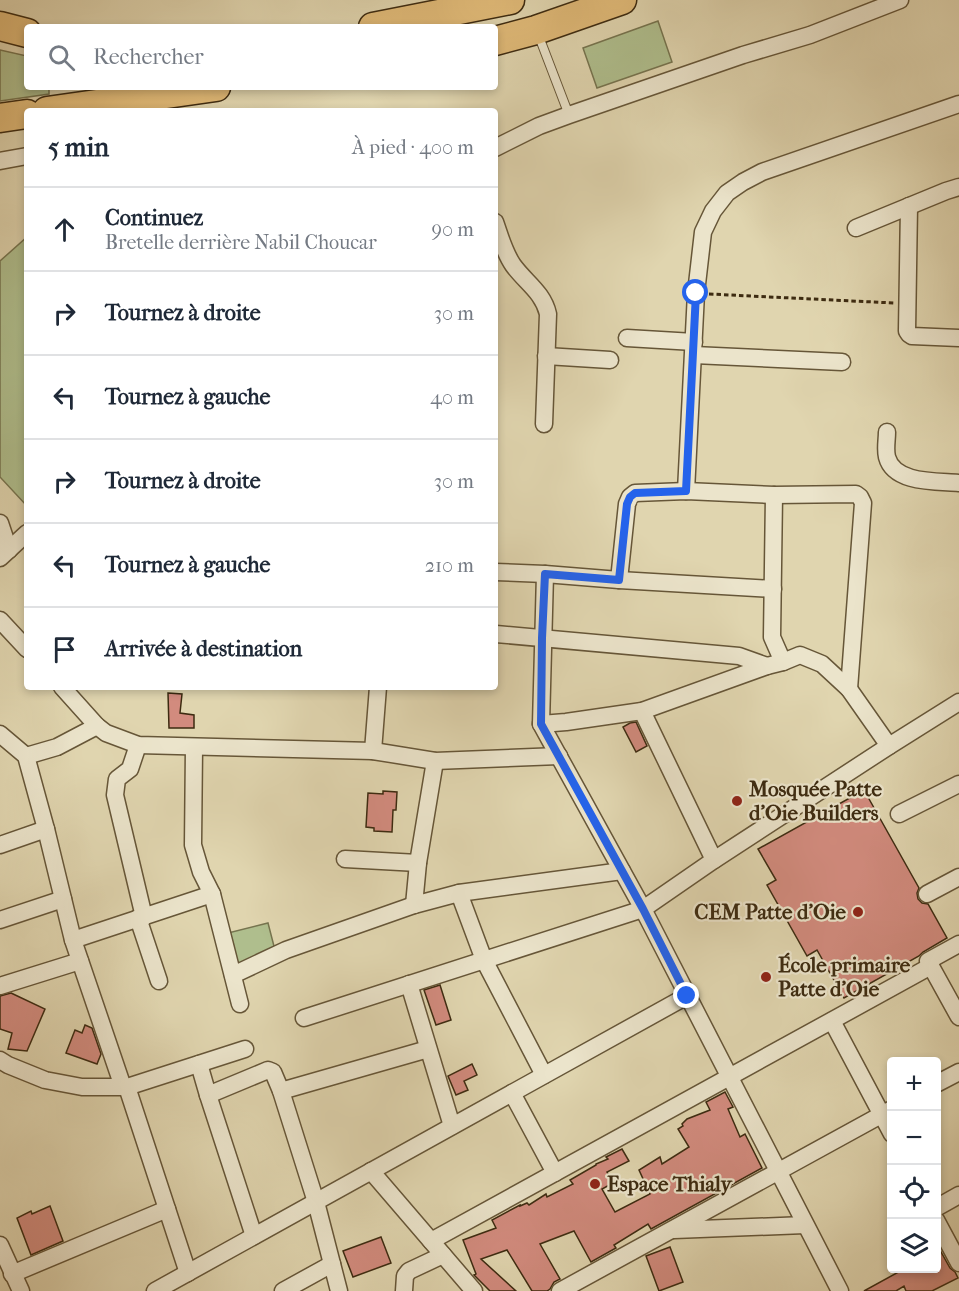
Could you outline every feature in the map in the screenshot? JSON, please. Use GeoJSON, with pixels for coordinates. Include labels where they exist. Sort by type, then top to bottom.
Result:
{"type":"FeatureCollection","features":[{"type":"Feature","properties":{"kind":"highway"},"geometry":{"type":"LineString","coordinates":[[388,24],[510,0]]}},
{"type":"Feature","properties":{"kind":"highway"},"geometry":{"type":"LineString","coordinates":[[498,40],[536,30],[622,0]]}},
{"type":"Feature","properties":{"kind":"highway"},"geometry":{"type":"LineString","coordinates":[[0,26],[24,32]]}},
{"type":"Feature","properties":{"kind":"highway"},"geometry":{"type":"LineString","coordinates":[[90,108],[132,105],[202,90]]}},
{"type":"Feature","properties":{"kind":"highway"},"geometry":{"type":"LineString","coordinates":[[0,118],[24,114]]}},
{"type":"Feature","properties":{"kind":"street"},"geometry":{"type":"LineString","coordinates":[[498,146],[539,126],[569,115],[743,55],[810,35],[900,0]]}},
{"type":"Feature","properties":{"kind":"street"},"geometry":{"type":"LineString","coordinates":[[686,491],[696,293],[703,232],[713,211],[727,193],[762,172],[959,104]]}},
{"type":"Feature","properties":{"kind":"street"},"geometry":{"type":"LineString","coordinates":[[0,160],[24,156]]}},
{"type":"Feature","properties":{"kind":"street"},"geometry":{"type":"LineString","coordinates":[[856,228],[959,187]]}},
{"type":"Feature","properties":{"kind":"street"},"geometry":{"type":"LineString","coordinates":[[909,206],[907,331],[912,336],[959,338]]}},
{"type":"Feature","properties":{"kind":"street"},"geometry":{"type":"LineString","coordinates":[[500,255],[512,263],[546,303],[548,314],[544,424]]}},
{"type":"Feature","properties":{"kind":"street"},"geometry":{"type":"LineString","coordinates":[[627,338],[694,348],[842,362]]}},
{"type":"Feature","properties":{"kind":"street"},"geometry":{"type":"LineString","coordinates":[[546,356],[610,360]]}},
{"type":"Feature","properties":{"kind":"street"},"geometry":{"type":"LineString","coordinates":[[887,432],[887,458],[902,475],[914,479],[959,483]]}},
{"type":"Feature","properties":{"kind":"street"},"geometry":{"type":"LineString","coordinates":[[619,580],[627,504],[635,493],[686,491],[774,495],[856,494],[863,503],[849,689]]}},
{"type":"Feature","properties":{"kind":"street"},"geometry":{"type":"LineString","coordinates":[[774,495],[772,637],[775,664]]}},
{"type":"Feature","properties":{"kind":"street"},"geometry":{"type":"LineString","coordinates":[[0,523],[4,554]]}},
{"type":"Feature","properties":{"kind":"street"},"geometry":{"type":"LineString","coordinates":[[4,554],[24,536]]}},
{"type":"Feature","properties":{"kind":"street"},"geometry":{"type":"LineString","coordinates":[[498,572],[773,589]]}},
{"type":"Feature","properties":{"kind":"street"},"geometry":{"type":"LineString","coordinates":[[545,574],[541,724],[643,909],[840,1291]]}},
{"type":"Feature","properties":{"kind":"street"},"geometry":{"type":"LineString","coordinates":[[0,620],[24,646]]}},
{"type":"Feature","properties":{"kind":"street"},"geometry":{"type":"LineString","coordinates":[[498,634],[739,656],[775,664]]}},
{"type":"Feature","properties":{"kind":"street"},"geometry":{"type":"LineString","coordinates":[[541,724],[642,711],[800,655],[822,664],[849,689],[889,746]]}},
{"type":"Feature","properties":{"kind":"street"},"geometry":{"type":"LineString","coordinates":[[65,690],[106,733],[138,745],[373,752],[435,761],[559,756]]}},
{"type":"Feature","properties":{"kind":"street"},"geometry":{"type":"LineString","coordinates":[[373,752],[378,690]]}},
{"type":"Feature","properties":{"kind":"street"},"geometry":{"type":"LineString","coordinates":[[304,1018],[643,909],[714,860],[959,702]]}},
{"type":"Feature","properties":{"kind":"street"},"geometry":{"type":"LineString","coordinates":[[642,711],[714,860]]}},
{"type":"Feature","properties":{"kind":"street"},"geometry":{"type":"LineString","coordinates":[[26,756],[57,747],[98,726]]}},
{"type":"Feature","properties":{"kind":"street"},"geometry":{"type":"LineString","coordinates":[[0,734],[26,756],[73,940],[188,1273]]}},
{"type":"Feature","properties":{"kind":"street"},"geometry":{"type":"LineString","coordinates":[[138,745],[130,769],[117,779],[115,795],[141,918],[159,981]]}},
{"type":"Feature","properties":{"kind":"street"},"geometry":{"type":"LineString","coordinates":[[194,747],[193,845],[201,873],[212,894],[240,1004]]}},
{"type":"Feature","properties":{"kind":"street"},"geometry":{"type":"LineString","coordinates":[[414,905],[418,863],[435,761]]}},
{"type":"Feature","properties":{"kind":"street"},"geometry":{"type":"LineString","coordinates":[[899,814],[959,784]]}},
{"type":"Feature","properties":{"kind":"street"},"geometry":{"type":"LineString","coordinates":[[0,846],[46,829]]}},
{"type":"Feature","properties":{"kind":"street"},"geometry":{"type":"LineString","coordinates":[[345,859],[418,863]]}},
{"type":"Feature","properties":{"kind":"street"},"geometry":{"type":"LineString","coordinates":[[233,975],[286,950],[414,905],[459,893],[622,871]]}},
{"type":"Feature","properties":{"kind":"street"},"geometry":{"type":"LineString","coordinates":[[927,894],[959,877]]}},
{"type":"Feature","properties":{"kind":"street"},"geometry":{"type":"LineString","coordinates":[[459,893],[484,960],[544,1075]]}},
{"type":"Feature","properties":{"kind":"street"},"geometry":{"type":"LineString","coordinates":[[73,940],[212,894]]}},
{"type":"Feature","properties":{"kind":"street"},"geometry":{"type":"LineString","coordinates":[[0,920],[63,899]]}},
{"type":"Feature","properties":{"kind":"street"},"geometry":{"type":"LineString","coordinates":[[959,944],[928,961],[959,1017]]}},
{"type":"Feature","properties":{"kind":"street"},"geometry":{"type":"LineString","coordinates":[[0,986],[80,961]]}},
{"type":"Feature","properties":{"kind":"street"},"geometry":{"type":"LineString","coordinates":[[431,1242],[931,966]]}},
{"type":"Feature","properties":{"kind":"street"},"geometry":{"type":"LineString","coordinates":[[409,984],[452,1126]]}},
{"type":"Feature","properties":{"kind":"street"},"geometry":{"type":"LineString","coordinates":[[155,1291],[687,996]]}},
{"type":"Feature","properties":{"kind":"street"},"geometry":{"type":"LineString","coordinates":[[560,1291],[886,1112],[832,1021]]}},
{"type":"Feature","properties":{"kind":"street"},"geometry":{"type":"LineString","coordinates":[[281,1091],[428,1048]]}},
{"type":"Feature","properties":{"kind":"street"},"geometry":{"type":"LineString","coordinates":[[0,1060],[45,1080],[82,1087],[125,1087],[245,1049]]}},
{"type":"Feature","properties":{"kind":"street"},"geometry":{"type":"LineString","coordinates":[[199,1064],[254,1236]]}},
{"type":"Feature","properties":{"kind":"street"},"geometry":{"type":"LineString","coordinates":[[208,1095],[268,1070],[273,1072],[316,1202],[339,1291]]}},
{"type":"Feature","properties":{"kind":"street"},"geometry":{"type":"LineString","coordinates":[[941,1081],[959,1072]]}},
{"type":"Feature","properties":{"kind":"street"},"geometry":{"type":"LineString","coordinates":[[512,1093],[555,1173]]}},
{"type":"Feature","properties":{"kind":"street"},"geometry":{"type":"LineString","coordinates":[[371,1171],[474,1291]]}},
{"type":"Feature","properties":{"kind":"street"},"geometry":{"type":"LineString","coordinates":[[941,1205],[959,1195]]}},
{"type":"Feature","properties":{"kind":"street"},"geometry":{"type":"LineString","coordinates":[[12,1274],[167,1209]]}},
{"type":"Feature","properties":{"kind":"street"},"geometry":{"type":"LineString","coordinates":[[671,1230],[805,1225]]}},
{"type":"Feature","properties":{"kind":"street"},"geometry":{"type":"LineString","coordinates":[[941,1229],[959,1263]]}},
{"type":"Feature","properties":{"kind":"street"},"geometry":{"type":"LineString","coordinates":[[0,1245],[21,1291]]}},
{"type":"Feature","properties":{"kind":"street"},"geometry":{"type":"LineString","coordinates":[[404,1291],[405,1276],[442,1255]]}},
{"type":"Feature","properties":{"kind":"street"},"geometry":{"type":"LineString","coordinates":[[283,1291],[332,1264]]}},
{"type":"Feature","properties":{"kind":"lane"},"geometry":{"type":"LineString","coordinates":[[536,30],[569,115]]}},
{"type":"Feature","properties":{"kind":"path"},"geometry":{"type":"LineString","coordinates":[[696,293],[908,303]]}},
{"type":"Feature","properties":{"kind":"green space"},"geometry":{"type":"Polygon","coordinates":[[[658,21],[672,62],[597,88],[583,48],[658,21]]]}},
{"type":"Feature","properties":{"kind":"green space"},"geometry":{"type":"Polygon","coordinates":[[[0,50],[24,55],[24,90],[49,90],[49,94],[0,101],[0,50]]]}},
{"type":"Feature","properties":{"kind":"green space"},"geometry":{"type":"Polygon","coordinates":[[[24,240],[24,503],[0,477],[0,261],[24,240]]]}},
{"type":"Feature","properties":{"kind":"green space"},"geometry":{"type":"Polygon","coordinates":[[[268,923],[276,954],[232,965],[224,934],[268,923]]]}},
{"type":"Feature","properties":{"kind":"building"},"geometry":{"type":"Polygon","coordinates":[[[168,693],[182,694],[180,713],[194,715],[194,728],[169,728],[168,693]]]}},
{"type":"Feature","properties":{"kind":"building"},"geometry":{"type":"Polygon","coordinates":[[[636,722],[647,746],[636,752],[623,727],[636,722]]]}},
{"type":"Feature","properties":{"kind":"building","name":"CEM Patte d'Oie"},"geometry":{"type":"Polygon","coordinates":[[[864,790],[919,888],[918,899],[928,904],[947,938],[844,998],[817,950],[807,956],[767,885],[776,880],[758,849],[864,790]]]}},
{"type":"Feature","properties":{"kind":"building"},"geometry":{"type":"Polygon","coordinates":[[[383,791],[397,792],[392,832],[374,831],[374,828],[366,827],[368,793],[383,794],[383,791]]]}},
{"type":"Feature","properties":{"kind":"building"},"geometry":{"type":"Polygon","coordinates":[[[440,985],[451,1020],[436,1025],[424,990],[440,985]]]}},
{"type":"Feature","properties":{"kind":"building"},"geometry":{"type":"Polygon","coordinates":[[[11,993],[45,1009],[27,1051],[8,1049],[12,1033],[0,1029],[0,996],[11,993]]]}},
{"type":"Feature","properties":{"kind":"building"},"geometry":{"type":"Polygon","coordinates":[[[85,1025],[92,1028],[101,1054],[97,1064],[66,1053],[75,1030],[82,1033],[85,1025]]]}},
{"type":"Feature","properties":{"kind":"building"},"geometry":{"type":"Polygon","coordinates":[[[472,1064],[477,1075],[464,1081],[468,1090],[456,1095],[448,1076],[472,1064]]]}},
{"type":"Feature","properties":{"kind":"building"},"geometry":{"type":"Polygon","coordinates":[[[725,1092],[733,1107],[728,1109],[740,1137],[745,1134],[762,1168],[651,1229],[648,1224],[614,1245],[616,1248],[591,1262],[574,1231],[540,1244],[560,1279],[554,1282],[547,1291],[532,1291],[507,1250],[481,1259],[516,1291],[490,1291],[474,1275],[476,1274],[463,1240],[496,1228],[492,1220],[520,1205],[527,1203],[529,1205],[546,1194],[547,1197],[573,1184],[570,1180],[622,1149],[629,1161],[607,1172],[613,1183],[602,1189],[615,1212],[650,1194],[639,1170],[660,1157],[662,1164],[689,1147],[678,1129],[687,1119],[710,1110],[706,1102],[725,1092]]]}},
{"type":"Feature","properties":{"kind":"building"},"geometry":{"type":"Polygon","coordinates":[[[50,1206],[63,1241],[31,1255],[17,1218],[50,1206]]]}},
{"type":"Feature","properties":{"kind":"building"},"geometry":{"type":"Polygon","coordinates":[[[381,1237],[391,1263],[353,1277],[343,1251],[381,1237]]]}},
{"type":"Feature","properties":{"kind":"building"},"geometry":{"type":"Polygon","coordinates":[[[670,1247],[683,1282],[659,1291],[646,1256],[670,1247]]]}},
{"type":"Feature","properties":{"kind":"building"},"geometry":{"type":"Polygon","coordinates":[[[941,1252],[958,1278],[932,1291],[906,1291],[904,1286],[896,1291],[864,1291],[897,1273],[941,1273],[941,1252]]]}},
{"type":"Feature","properties":{"kind":"place","name":"Mosquée Patte d'Oie Builders"},"geometry":{"type":"Point","coordinates":[737,801]}},
{"type":"Feature","properties":{"kind":"place","name":"CEM Patte d'Oie"},"geometry":{"type":"Point","coordinates":[858,912]}},
{"type":"Feature","properties":{"kind":"place","name":"École primaire Patte d'Oie"},"geometry":{"type":"Point","coordinates":[766,977]}},
{"type":"Feature","properties":{"kind":"place","name":"Espace Thialy"},"geometry":{"type":"Point","coordinates":[595,1184]}},
{"type":"Feature","properties":{"kind":"route"},"geometry":{"type":"LineString","coordinates":[[687,996],[643,909],[541,724],[542,638],[545,574],[619,580],[627,504],[630,497],[635,493],[686,491],[696,293]]}}]}
